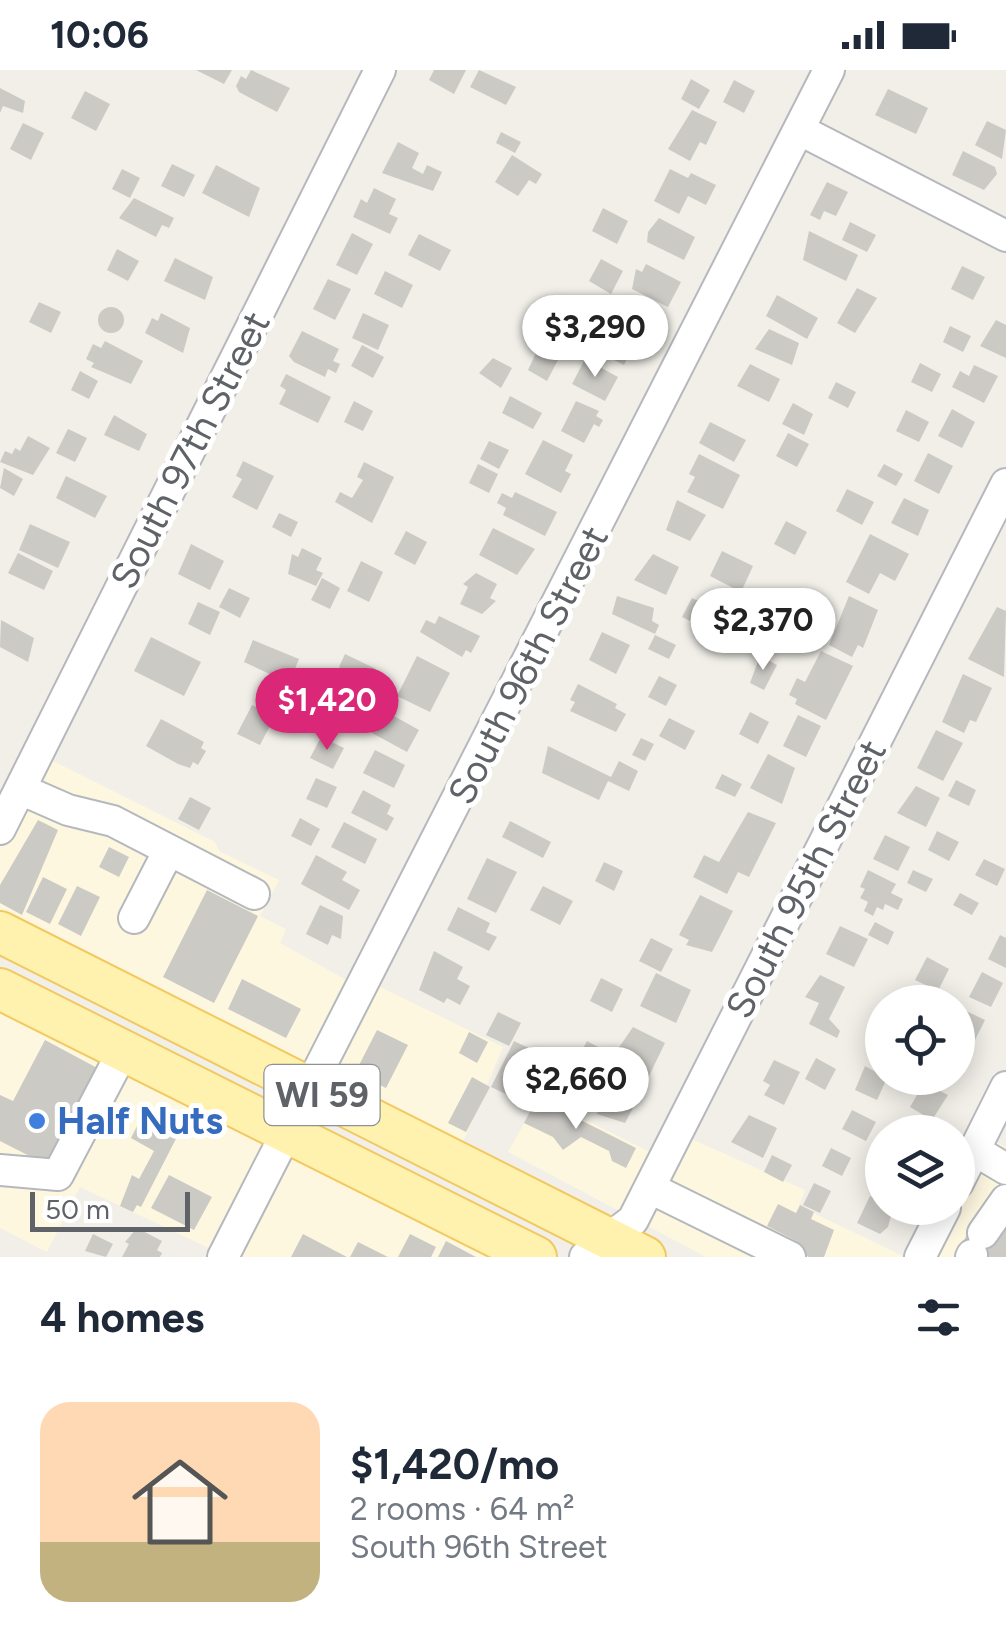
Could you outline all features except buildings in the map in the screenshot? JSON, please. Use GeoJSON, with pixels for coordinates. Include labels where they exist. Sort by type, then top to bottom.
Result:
{"type":"FeatureCollection","features":[{"type":"Feature","properties":{"kind":"main road","name":"WI 59"},"geometry":{"type":"LineString","coordinates":[[0,932],[312,1090],[596,1248],[645,1257]]}},
{"type":"Feature","properties":{"kind":"main road","name":"WI 59"},"geometry":{"type":"LineString","coordinates":[[0,990],[536,1257]]}},
{"type":"Feature","properties":{"kind":"street","name":"South 97th Street"},"geometry":{"type":"LineString","coordinates":[[0,830],[380,70]]}},
{"type":"Feature","properties":{"kind":"street","name":"South 96th Street"},"geometry":{"type":"LineString","coordinates":[[225,1256],[829,70]]}},
{"type":"Feature","properties":{"kind":"street"},"geometry":{"type":"LineString","coordinates":[[800,130],[1006,236]]}},
{"type":"Feature","properties":{"kind":"street","name":"South 95th Street"},"geometry":{"type":"LineString","coordinates":[[596,1248],[633,1220],[1006,484]]}},
{"type":"Feature","properties":{"kind":"street"},"geometry":{"type":"LineString","coordinates":[[20,789],[68,810],[113,821],[254,894]]}},
{"type":"Feature","properties":{"kind":"street"},"geometry":{"type":"LineString","coordinates":[[134,918],[169,850]]}},
{"type":"Feature","properties":{"kind":"street"},"geometry":{"type":"LineString","coordinates":[[0,1170],[58,1175],[123,1051]]}},
{"type":"Feature","properties":{"kind":"street"},"geometry":{"type":"LineString","coordinates":[[975,1148],[1006,1086]]}},
{"type":"Feature","properties":{"kind":"street"},"geometry":{"type":"LineString","coordinates":[[975,1151],[1006,1169]]}},
{"type":"Feature","properties":{"kind":"street"},"geometry":{"type":"LineString","coordinates":[[650,1188],[790,1257]]}},
{"type":"Feature","properties":{"kind":"street"},"geometry":{"type":"LineString","coordinates":[[975,1248],[1006,1200]]}},
{"type":"Feature","properties":{"kind":"street"},"geometry":{"type":"LineString","coordinates":[[920,1257],[936,1225]]}},
{"type":"Feature","properties":{"kind":"shaded area"},"geometry":{"type":"Polygon","coordinates":[[[37,753],[215,842],[219,851],[279,880],[260,916],[286,929],[280,943],[362,989],[368,981],[503,1047],[454,1163],[0,932],[0,790],[16,797],[37,753]]]}},
{"type":"Feature","properties":{"kind":"shaded area"},"geometry":{"type":"Polygon","coordinates":[[[0,989],[536,1257],[228,1257],[80,1187],[47,1252],[0,1228],[0,989]]]}},
{"type":"Feature","properties":{"kind":"shaded area"},"geometry":{"type":"Polygon","coordinates":[[[539,1097],[664,1159],[678,1133],[805,1190],[799,1206],[905,1257],[706,1257],[508,1152],[539,1097]]]}},
{"type":"Feature","properties":{"kind":"shaded area"},"geometry":{"type":"Polygon","coordinates":[[[982,1135],[1006,1147],[1006,1257],[920,1257],[945,1225],[975,1225],[975,1149],[982,1135]]]}},
{"type":"Feature","properties":{"kind":"place","name":"Half Nuts"},"geometry":{"type":"Point","coordinates":[37,1121]}}]}
